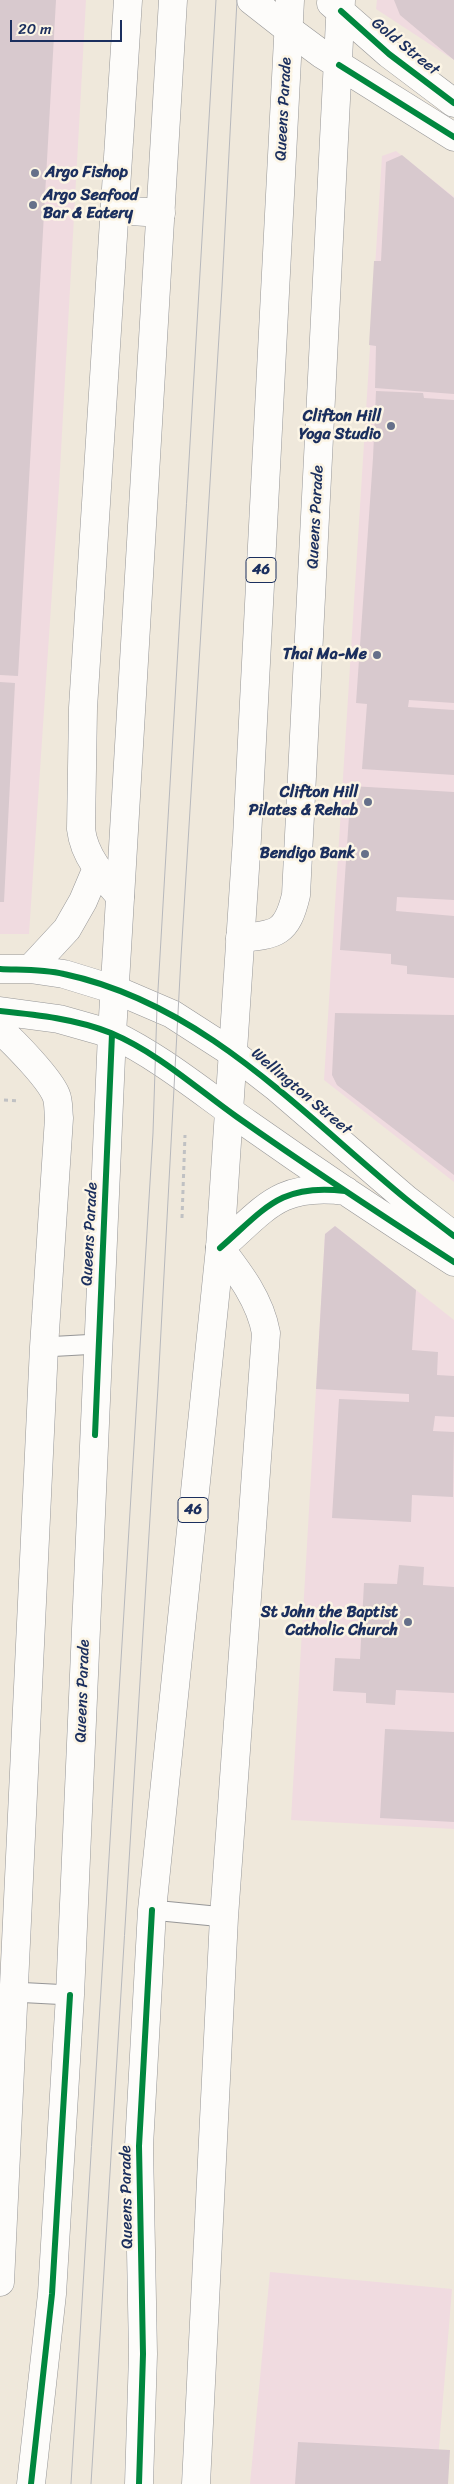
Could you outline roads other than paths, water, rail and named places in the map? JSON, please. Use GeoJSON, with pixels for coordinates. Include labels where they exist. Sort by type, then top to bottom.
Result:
{"type":"FeatureCollection","features":[{"type":"Feature","properties":{"kind":"street"},"geometry":{"type":"LineString","coordinates":[[120,896],[97,868],[84,845],[81,829],[83,708],[128,0]]}},
{"type":"Feature","properties":{"kind":"street","name":"Queens Parade"},"geometry":{"type":"LineString","coordinates":[[31,2484],[52,2294],[70,1995],[112,1034],[173,0]]}},
{"type":"Feature","properties":{"kind":"street"},"geometry":{"type":"LineString","coordinates":[[251,0],[339,65],[454,137]]}},
{"type":"Feature","properties":{"kind":"street","name":"Queens Parade"},"geometry":{"type":"LineString","coordinates":[[138,2484],[143,2354],[139,2146],[152,1910],[220,1248],[240,938],[290,0]]}},
{"type":"Feature","properties":{"kind":"street","name":"Queens Parade"},"geometry":{"type":"LineString","coordinates":[[240,938],[268,936],[279,930],[287,919],[296,894],[339,65],[336,4]]}},
{"type":"Feature","properties":{"kind":"street","name":"Gold Street"},"geometry":{"type":"LineString","coordinates":[[336,4],[389,54],[454,103]]}},
{"type":"Feature","properties":{"kind":"street"},"geometry":{"type":"LineString","coordinates":[[116,210],[161,213]]}},
{"type":"Feature","properties":{"kind":"street"},"geometry":{"type":"LineString","coordinates":[[30,969],[67,929],[83,901],[97,868]]}},
{"type":"Feature","properties":{"kind":"street","name":"Wellington Street"},"geometry":{"type":"LineString","coordinates":[[0,969],[30,969],[64,974],[116,990],[172,1014],[232,1052],[276,1087],[406,1199],[450,1242]]}},
{"type":"Feature","properties":{"kind":"street","name":"Wellington Street"},"geometry":{"type":"LineString","coordinates":[[0,1011],[59,1019],[112,1034],[163,1061],[228,1110],[347,1191],[450,1242]]}},
{"type":"Feature","properties":{"kind":"street"},"geometry":{"type":"LineString","coordinates":[[0,1030],[53,1090],[57,1100],[58,1133],[44,1346],[0,2282]]}},
{"type":"Feature","properties":{"kind":"street"},"geometry":{"type":"LineString","coordinates":[[196,2484],[224,1917],[266,1333],[257,1302],[242,1277],[220,1248],[270,1204],[284,1196],[313,1189],[347,1191]]}},
{"type":"Feature","properties":{"kind":"lane"},"geometry":{"type":"LineString","coordinates":[[44,1346],[98,1344]]}},
{"type":"Feature","properties":{"kind":"lane"},"geometry":{"type":"LineString","coordinates":[[152,1910],[224,1917]]}},
{"type":"Feature","properties":{"kind":"lane"},"geometry":{"type":"LineString","coordinates":[[13,1992],[70,1995]]}},
{"type":"Feature","properties":{"kind":"tram line"},"geometry":{"type":"LineString","coordinates":[[71,2484],[153,1133],[157,1007],[216,0]]}},
{"type":"Feature","properties":{"kind":"tram line"},"geometry":{"type":"LineString","coordinates":[[91,2484],[158,1387],[237,0]]}},
{"type":"Feature","properties":{"kind":"place","name":"Argo Fishop"},"geometry":{"type":"Point","coordinates":[35,173]}},
{"type":"Feature","properties":{"kind":"place","name":"Argo Seafood Bar & Eatery"},"geometry":{"type":"Point","coordinates":[33,205]}},
{"type":"Feature","properties":{"kind":"place","name":"Clifton Hill Yoga Studio"},"geometry":{"type":"Point","coordinates":[391,426]}},
{"type":"Feature","properties":{"kind":"place","name":"Thai Ma-Me"},"geometry":{"type":"Point","coordinates":[377,655]}},
{"type":"Feature","properties":{"kind":"place","name":"Clifton Hill Pilates & Rehab"},"geometry":{"type":"Point","coordinates":[368,802]}},
{"type":"Feature","properties":{"kind":"place","name":"Bendigo Bank"},"geometry":{"type":"Point","coordinates":[365,854]}},
{"type":"Feature","properties":{"kind":"place","name":"St John the Baptist Catholic Church"},"geometry":{"type":"Point","coordinates":[408,1622]}}]}
